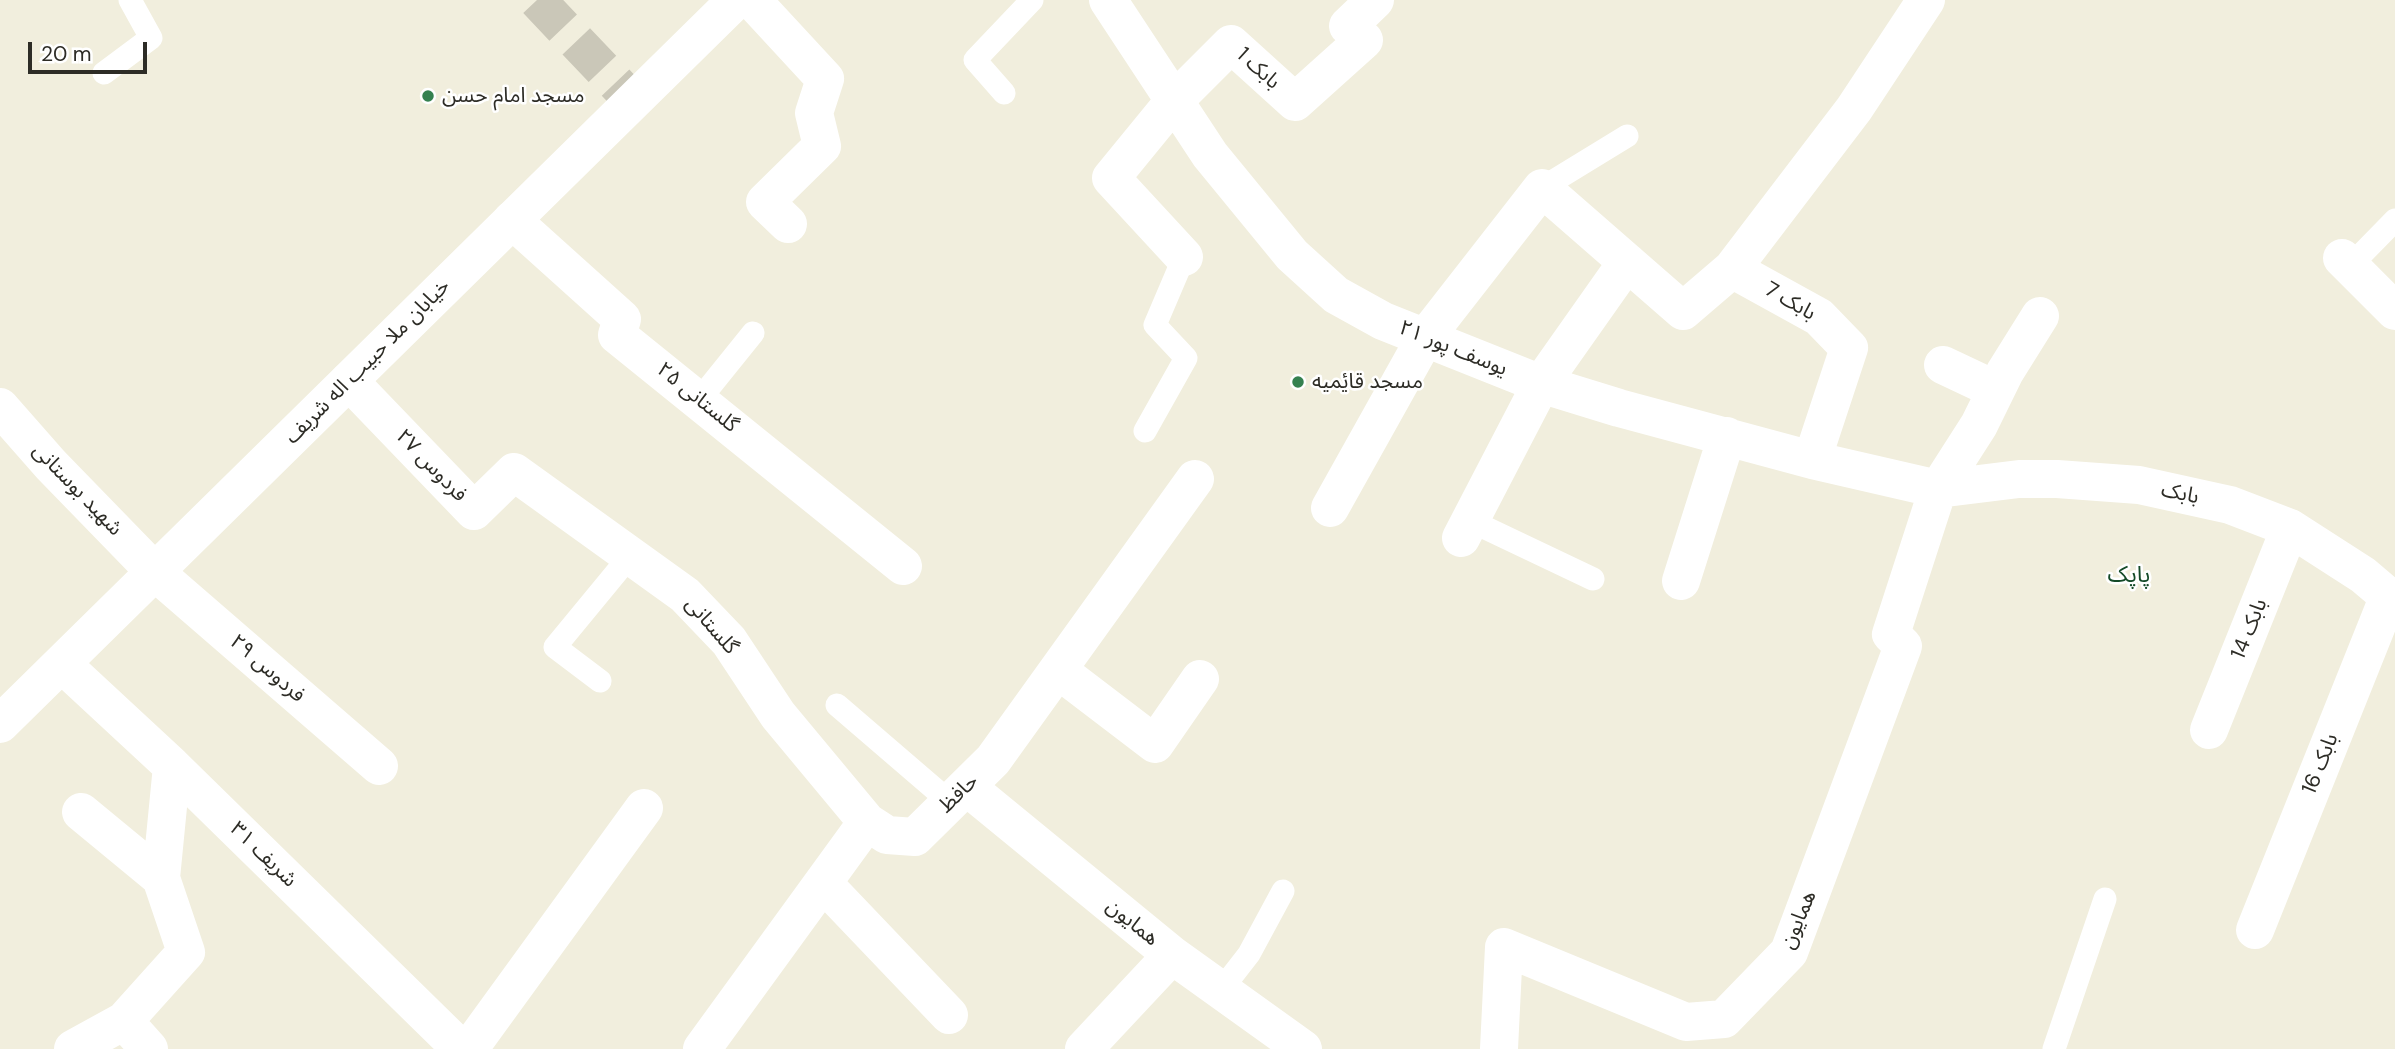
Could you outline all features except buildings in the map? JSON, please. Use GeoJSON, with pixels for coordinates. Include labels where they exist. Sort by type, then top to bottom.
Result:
{"type":"FeatureCollection","features":[{"type":"Feature","properties":{"kind":"street","name":"خیابان ملا حبیب اله شریف"},"geometry":{"type":"LineString","coordinates":[[6,711],[62,664],[736,0]]}},
{"type":"Feature","properties":{"kind":"street"},"geometry":{"type":"LineString","coordinates":[[752,0],[825,79],[814,113],[822,146],[765,202],[788,224]]}},
{"type":"Feature","properties":{"kind":"street","name":"یوسف پور ۲۱"},"geometry":{"type":"LineString","coordinates":[[1108,0],[1218,165],[1314,278],[1358,309],[1541,384],[1812,460],[1938,489]]}},
{"type":"Feature","properties":{"kind":"street","name":"بابک 1"},"geometry":{"type":"LineString","coordinates":[[1174,101],[1231,44],[1295,102],[1364,40],[1348,26],[1375,0]]}},
{"type":"Feature","properties":{"kind":"street"},"geometry":{"type":"LineString","coordinates":[[1330,508],[1425,338],[1542,188],[1684,311],[1732,269],[1854,109],[1926,0]]}},
{"type":"Feature","properties":{"kind":"street"},"geometry":{"type":"LineString","coordinates":[[1174,101],[1111,178],[1184,257]]}},
{"type":"Feature","properties":{"kind":"street","name":"گلستانی ۲۵"},"geometry":{"type":"LineString","coordinates":[[512,220],[622,318],[617,334],[903,566]]}},
{"type":"Feature","properties":{"kind":"street"},"geometry":{"type":"LineString","coordinates":[[1466,529],[1541,384],[1627,262]]}},
{"type":"Feature","properties":{"kind":"street"},"geometry":{"type":"LineString","coordinates":[[2346,262],[2395,311]]}},
{"type":"Feature","properties":{"kind":"street","name":"بابک 7"},"geometry":{"type":"LineString","coordinates":[[1732,269],[1819,317],[1849,348],[1812,460]]}},
{"type":"Feature","properties":{"kind":"street"},"geometry":{"type":"LineString","coordinates":[[1938,489],[1979,425],[1996,390],[2040,316]]}},
{"type":"Feature","properties":{"kind":"street"},"geometry":{"type":"LineString","coordinates":[[1943,365],[1996,390]]}},
{"type":"Feature","properties":{"kind":"street","name":"فردوس ۲۷"},"geometry":{"type":"LineString","coordinates":[[349,381],[474,511],[514,472]]}},
{"type":"Feature","properties":{"kind":"street","name":"شهید بوستانی"},"geometry":{"type":"LineString","coordinates":[[0,407],[51,465],[155,572]]}},
{"type":"Feature","properties":{"kind":"street"},"geometry":{"type":"LineString","coordinates":[[1681,581],[1727,436]]}},
{"type":"Feature","properties":{"kind":"street","name":"گلستانی"},"geometry":{"type":"LineString","coordinates":[[514,472],[685,595],[708,616],[729,641],[778,715],[867,822]]}},
{"type":"Feature","properties":{"kind":"street","name":"بابک"},"geometry":{"type":"LineString","coordinates":[[1938,489],[2019,479],[2139,485],[2230,505],[2290,528],[2363,575],[2392,600]]}},
{"type":"Feature","properties":{"kind":"street","name":"حافظ"},"geometry":{"type":"LineString","coordinates":[[867,822],[887,835],[915,837],[959,795],[1013,737],[1195,480]]}},
{"type":"Feature","properties":{"kind":"street","name":"همایون"},"geometry":{"type":"LineString","coordinates":[[1499,1049],[1504,947],[1686,1022],[1724,1019],[1788,952],[1903,646],[1891,634],[1938,489]]}},
{"type":"Feature","properties":{"kind":"street","name":"بابک 14"},"geometry":{"type":"LineString","coordinates":[[2209,730],[2290,528]]}},
{"type":"Feature","properties":{"kind":"street","name":"فردوس ۲۹"},"geometry":{"type":"LineString","coordinates":[[155,572],[379,766]]}},
{"type":"Feature","properties":{"kind":"street","name":"بابک 16"},"geometry":{"type":"LineString","coordinates":[[2255,930],[2392,600]]}},
{"type":"Feature","properties":{"kind":"street","name":"شریف ۳۱"},"geometry":{"type":"LineString","coordinates":[[62,664],[172,766],[461,1049]]}},
{"type":"Feature","properties":{"kind":"street"},"geometry":{"type":"LineString","coordinates":[[1058,670],[1155,744],[1200,679]]}},
{"type":"Feature","properties":{"kind":"street"},"geometry":{"type":"LineString","coordinates":[[72,1049],[124,1021],[186,952],[162,878],[172,766]]}},
{"type":"Feature","properties":{"kind":"street","name":"همایون"},"geometry":{"type":"LineString","coordinates":[[959,795],[1172,955],[1303,1049]]}},
{"type":"Feature","properties":{"kind":"street"},"geometry":{"type":"LineString","coordinates":[[469,1049],[644,808]]}},
{"type":"Feature","properties":{"kind":"street"},"geometry":{"type":"LineString","coordinates":[[81,812],[162,878]]}},
{"type":"Feature","properties":{"kind":"street"},"geometry":{"type":"LineString","coordinates":[[702,1049],[867,822]]}},
{"type":"Feature","properties":{"kind":"street"},"geometry":{"type":"LineString","coordinates":[[823,883],[949,1015]]}},
{"type":"Feature","properties":{"kind":"street"},"geometry":{"type":"LineString","coordinates":[[1084,1049],[1172,955]]}},
{"type":"Feature","properties":{"kind":"street"},"geometry":{"type":"LineString","coordinates":[[124,1021],[149,1049]]}},
{"type":"Feature","properties":{"kind":"lane"},"geometry":{"type":"LineString","coordinates":[[104,73],[151,38],[130,0]]}},
{"type":"Feature","properties":{"kind":"lane"},"geometry":{"type":"LineString","coordinates":[[1004,93],[975,61],[1032,0]]}},
{"type":"Feature","properties":{"kind":"lane"},"geometry":{"type":"LineString","coordinates":[[1542,188],[1627,136]]}},
{"type":"Feature","properties":{"kind":"lane"},"geometry":{"type":"LineString","coordinates":[[2346,262],[2395,220]]}},
{"type":"Feature","properties":{"kind":"lane"},"geometry":{"type":"LineString","coordinates":[[1145,431],[1186,358],[1155,325],[1184,257]]}},
{"type":"Feature","properties":{"kind":"lane"},"geometry":{"type":"LineString","coordinates":[[699,400],[753,333]]}},
{"type":"Feature","properties":{"kind":"lane"},"geometry":{"type":"LineString","coordinates":[[1466,529],[1594,579]]}},
{"type":"Feature","properties":{"kind":"lane"},"geometry":{"type":"LineString","coordinates":[[600,681],[555,647],[630,556]]}},
{"type":"Feature","properties":{"kind":"lane"},"geometry":{"type":"LineString","coordinates":[[837,705],[959,795]]}},
{"type":"Feature","properties":{"kind":"lane"},"geometry":{"type":"LineString","coordinates":[[1221,990],[1249,954],[1283,891]]}},
{"type":"Feature","properties":{"kind":"lane"},"geometry":{"type":"LineString","coordinates":[[2058,1048],[2105,899]]}},
{"type":"Feature","properties":{"kind":"tunnel"},"geometry":{"type":"LineString","coordinates":[[537,0],[633,101]]}},
{"type":"Feature","properties":{"kind":"place","name":"مسجد امام حسن"},"geometry":{"type":"Point","coordinates":[428,96]}},
{"type":"Feature","properties":{"kind":"place","name":"مسجد قایٔمیه"},"geometry":{"type":"Point","coordinates":[1298,382]}},
{"type":"Feature","properties":{"kind":"district","name":"پاپک"},"geometry":{"type":"Point","coordinates":[2129,576]}}]}
